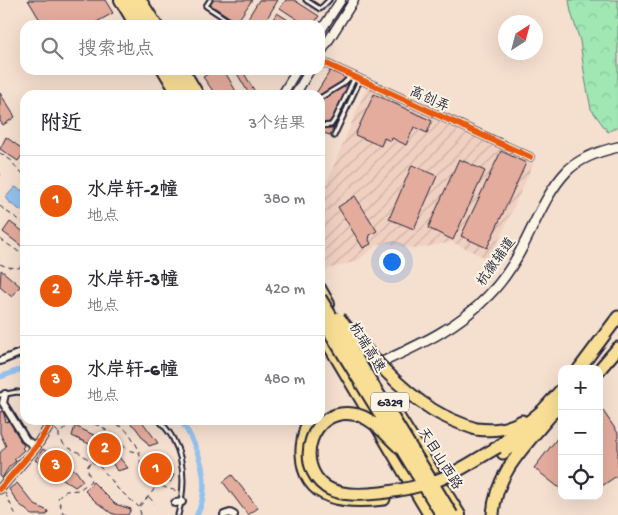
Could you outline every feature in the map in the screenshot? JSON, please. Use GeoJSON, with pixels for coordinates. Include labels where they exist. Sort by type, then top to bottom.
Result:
{"type":"FeatureCollection","features":[{"type":"Feature","properties":{"kind":"highway"},"geometry":{"type":"LineString","coordinates":[[120,0],[132,20]]}},
{"type":"Feature","properties":{"kind":"highway"},"geometry":{"type":"LineString","coordinates":[[130,0],[142,20]]}},
{"type":"Feature","properties":{"kind":"highway"},"geometry":{"type":"LineString","coordinates":[[140,0],[153,20]]}},
{"type":"Feature","properties":{"kind":"highway"},"geometry":{"type":"LineString","coordinates":[[146,0],[159,20]]}},
{"type":"Feature","properties":{"kind":"highway"},"geometry":{"type":"LineString","coordinates":[[166,75],[175,90]]}},
{"type":"Feature","properties":{"kind":"highway"},"geometry":{"type":"LineString","coordinates":[[175,75],[184,90]]}},
{"type":"Feature","properties":{"kind":"highway"},"geometry":{"type":"LineString","coordinates":[[186,75],[195,90]]}},
{"type":"Feature","properties":{"kind":"highway"},"geometry":{"type":"LineString","coordinates":[[192,75],[201,90]]}},
{"type":"Feature","properties":{"kind":"highway","name":"天目山西路"},"geometry":{"type":"LineString","coordinates":[[325,296],[460,515]]}},
{"type":"Feature","properties":{"kind":"highway"},"geometry":{"type":"LineString","coordinates":[[325,302],[367,352],[410,393],[433,410],[454,421],[476,429],[504,430],[558,407]]}},
{"type":"Feature","properties":{"kind":"highway","name":"杭瑞高速"},"geometry":{"type":"LineString","coordinates":[[325,304],[452,515]]}},
{"type":"Feature","properties":{"kind":"highway"},"geometry":{"type":"LineString","coordinates":[[582,365],[618,317]]}},
{"type":"Feature","properties":{"kind":"highway","name":"杭瑞高速"},"geometry":{"type":"LineString","coordinates":[[325,324],[442,515]]}},
{"type":"Feature","properties":{"kind":"highway"},"geometry":{"type":"LineString","coordinates":[[610,328],[608,340],[612,344],[618,344]]}},
{"type":"Feature","properties":{"kind":"highway","name":"G329"},"geometry":{"type":"LineString","coordinates":[[325,339],[430,515]]}},
{"type":"Feature","properties":{"kind":"highway"},"geometry":{"type":"LineString","coordinates":[[603,365],[618,348]]}},
{"type":"Feature","properties":{"kind":"highway"},"geometry":{"type":"LineString","coordinates":[[493,515],[494,501],[504,474],[558,395]]}},
{"type":"Feature","properties":{"kind":"highway"},"geometry":{"type":"LineString","coordinates":[[325,422],[334,416],[352,413],[366,418],[399,447]]}},
{"type":"Feature","properties":{"kind":"highway"},"geometry":{"type":"LineString","coordinates":[[307,425],[302,453],[308,478],[314,487],[332,498],[374,500],[399,498],[440,486],[500,450],[547,413]]}},
{"type":"Feature","properties":{"kind":"highway"},"geometry":{"type":"LineString","coordinates":[[320,425],[310,441],[309,453],[312,467],[320,482],[335,492],[354,494],[398,490],[438,480],[500,450]]}},
{"type":"Feature","properties":{"kind":"main road","name":"杭徽辅道"},"geometry":{"type":"LineString","coordinates":[[369,368],[422,343],[470,314],[490,295],[507,272],[522,249],[544,204],[568,170],[587,157],[618,147]]}},
{"type":"Feature","properties":{"kind":"street"},"geometry":{"type":"LineString","coordinates":[[325,24],[341,0]]}},
{"type":"Feature","properties":{"kind":"street"},"geometry":{"type":"LineString","coordinates":[[325,46],[354,0]]}},
{"type":"Feature","properties":{"kind":"street","name":"高创弄"},"geometry":{"type":"LineString","coordinates":[[325,63],[530,157]]}},
{"type":"Feature","properties":{"kind":"street"},"geometry":{"type":"LineString","coordinates":[[285,90],[294,75]]}},
{"type":"Feature","properties":{"kind":"street"},"geometry":{"type":"LineString","coordinates":[[298,90],[307,75]]}},
{"type":"Feature","properties":{"kind":"street"},"geometry":{"type":"LineString","coordinates":[[0,361],[20,353]]}},
{"type":"Feature","properties":{"kind":"street"},"geometry":{"type":"LineString","coordinates":[[2,395],[3,403],[26,440],[36,447]]}},
{"type":"Feature","properties":{"kind":"street"},"geometry":{"type":"LineString","coordinates":[[1,488],[36,447],[50,425]]}},
{"type":"Feature","properties":{"kind":"street"},"geometry":{"type":"LineString","coordinates":[[224,515],[234,515]]}},
{"type":"Feature","properties":{"kind":"lane"},"geometry":{"type":"LineString","coordinates":[[210,0],[206,6],[227,20]]}},
{"type":"Feature","properties":{"kind":"lane"},"geometry":{"type":"LineString","coordinates":[[306,0],[320,9],[329,0]]}},
{"type":"Feature","properties":{"kind":"lane"},"geometry":{"type":"LineString","coordinates":[[325,95],[355,77]]}},
{"type":"Feature","properties":{"kind":"lane"},"geometry":{"type":"LineString","coordinates":[[325,126],[331,125],[335,119],[355,77]]}},
{"type":"Feature","properties":{"kind":"lane"},"geometry":{"type":"LineString","coordinates":[[334,136],[355,77]]}},
{"type":"Feature","properties":{"kind":"lane"},"geometry":{"type":"LineString","coordinates":[[2,395],[20,392]]}},
{"type":"Feature","properties":{"kind":"lane"},"geometry":{"type":"LineString","coordinates":[[163,425],[173,438],[184,473],[182,492],[178,503],[178,515]]}},
{"type":"Feature","properties":{"kind":"path"},"geometry":{"type":"LineString","coordinates":[[0,154],[12,161],[20,171]]}},
{"type":"Feature","properties":{"kind":"path"},"geometry":{"type":"LineString","coordinates":[[0,206],[6,212],[20,219]]}},
{"type":"Feature","properties":{"kind":"path"},"geometry":{"type":"LineString","coordinates":[[0,239],[20,253]]}},
{"type":"Feature","properties":{"kind":"path"},"geometry":{"type":"LineString","coordinates":[[0,264],[7,267],[20,267]]}},
{"type":"Feature","properties":{"kind":"path"},"geometry":{"type":"LineString","coordinates":[[54,425],[65,446],[78,452],[100,467],[117,488],[139,507],[141,515]]}},
{"type":"Feature","properties":{"kind":"path"},"geometry":{"type":"LineString","coordinates":[[59,432],[70,425]]}},
{"type":"Feature","properties":{"kind":"path"},"geometry":{"type":"LineString","coordinates":[[97,425],[118,439],[127,450],[140,453]]}},
{"type":"Feature","properties":{"kind":"path"},"geometry":{"type":"LineString","coordinates":[[115,425],[121,426],[135,441],[140,453],[139,462],[144,475],[156,483],[182,492]]}},
{"type":"Feature","properties":{"kind":"path"},"geometry":{"type":"LineString","coordinates":[[70,515],[62,514],[58,498],[66,491],[79,490],[92,481],[87,468],[93,462]]}},
{"type":"Feature","properties":{"kind":"path"},"geometry":{"type":"LineString","coordinates":[[139,507],[156,483]]}},
{"type":"Feature","properties":{"kind":"path"},"geometry":{"type":"LineString","coordinates":[[1,488],[16,515]]}},
{"type":"Feature","properties":{"kind":"path"},"geometry":{"type":"LineString","coordinates":[[148,496],[155,504]]}},
{"type":"Feature","properties":{"kind":"shaded area"},"geometry":{"type":"Polygon","coordinates":[[[367,86],[534,162],[494,251],[486,258],[452,242],[415,249],[386,243],[377,245],[357,261],[325,270],[325,187],[367,86]]]}},
{"type":"Feature","properties":{"kind":"green space"},"geometry":{"type":"Polygon","coordinates":[[[569,0],[618,0],[618,126],[608,132],[591,109],[580,41],[569,0]]]}},
{"type":"Feature","properties":{"kind":"water"},"geometry":{"type":"Polygon","coordinates":[[[15,187],[20,190],[20,210],[11,204],[6,197],[15,187]]]}},
{"type":"Feature","properties":{"kind":"building"},"geometry":{"type":"Polygon","coordinates":[[[28,0],[105,0],[113,13],[100,20],[40,20],[28,0]]]}},
{"type":"Feature","properties":{"kind":"building"},"geometry":{"type":"Polygon","coordinates":[[[211,0],[252,0],[238,20],[234,20],[209,4],[211,0]]]}},
{"type":"Feature","properties":{"kind":"building"},"geometry":{"type":"Polygon","coordinates":[[[259,0],[278,0],[266,20],[247,20],[259,0]]]}},
{"type":"Feature","properties":{"kind":"building"},"geometry":{"type":"Polygon","coordinates":[[[286,0],[294,0],[319,16],[316,20],[298,20],[280,8],[286,0]]]}},
{"type":"Feature","properties":{"kind":"building"},"geometry":{"type":"Polygon","coordinates":[[[277,13],[288,20],[273,20],[277,13]]]}},
{"type":"Feature","properties":{"kind":"building"},"geometry":{"type":"Polygon","coordinates":[[[330,71],[356,81],[330,135],[325,134],[325,90],[318,90],[330,71]]]}},
{"type":"Feature","properties":{"kind":"building"},"geometry":{"type":"Polygon","coordinates":[[[206,75],[227,75],[235,90],[212,90],[203,77],[206,75]]]}},
{"type":"Feature","properties":{"kind":"building"},"geometry":{"type":"Polygon","coordinates":[[[238,75],[245,75],[254,90],[247,90],[238,75]]]}},
{"type":"Feature","properties":{"kind":"building"},"geometry":{"type":"Polygon","coordinates":[[[0,93],[15,117],[3,125],[0,121],[0,93]]]}},
{"type":"Feature","properties":{"kind":"building"},"geometry":{"type":"Polygon","coordinates":[[[374,94],[432,121],[427,133],[414,127],[406,145],[392,138],[391,141],[384,138],[381,146],[355,135],[374,94]]]}},
{"type":"Feature","properties":{"kind":"building"},"geometry":{"type":"Polygon","coordinates":[[[6,137],[20,147],[20,158],[18,161],[0,149],[6,137]]]}},
{"type":"Feature","properties":{"kind":"building"},"geometry":{"type":"Polygon","coordinates":[[[501,151],[526,163],[487,248],[461,236],[501,151]]]}},
{"type":"Feature","properties":{"kind":"building"},"geometry":{"type":"Polygon","coordinates":[[[459,159],[485,171],[453,240],[428,228],[459,159]]]}},
{"type":"Feature","properties":{"kind":"building"},"geometry":{"type":"Polygon","coordinates":[[[412,165],[437,176],[414,229],[389,219],[412,165]]]}},
{"type":"Feature","properties":{"kind":"building"},"geometry":{"type":"Polygon","coordinates":[[[355,196],[377,231],[370,235],[369,240],[371,244],[363,248],[338,207],[355,196]]]}},
{"type":"Feature","properties":{"kind":"building"},"geometry":{"type":"Polygon","coordinates":[[[10,222],[20,229],[20,245],[3,232],[10,222]]]}},
{"type":"Feature","properties":{"kind":"building"},"geometry":{"type":"Polygon","coordinates":[[[1,270],[20,286],[12,297],[0,287],[1,270]]]}},
{"type":"Feature","properties":{"kind":"building"},"geometry":{"type":"Polygon","coordinates":[[[3,411],[6,422],[9,421],[21,438],[19,439],[24,446],[22,448],[24,450],[14,459],[16,461],[9,467],[2,478],[0,476],[0,453],[6,446],[0,433],[0,412],[3,411]]]}},
{"type":"Feature","properties":{"kind":"building"},"geometry":{"type":"Polygon","coordinates":[[[603,411],[618,433],[618,475],[603,485],[603,411]]]}},
{"type":"Feature","properties":{"kind":"building"},"geometry":{"type":"Polygon","coordinates":[[[132,425],[145,425],[158,443],[149,446],[132,425]]]}},
{"type":"Feature","properties":{"kind":"building"},"geometry":{"type":"Polygon","coordinates":[[[75,426],[102,439],[128,468],[117,471],[109,457],[96,447],[72,436],[75,426]]]}},
{"type":"Feature","properties":{"kind":"building"},"geometry":{"type":"Polygon","coordinates":[[[558,437],[558,487],[534,468],[558,437]]]}},
{"type":"Feature","properties":{"kind":"building"},"geometry":{"type":"Polygon","coordinates":[[[43,449],[76,471],[83,481],[75,487],[35,460],[43,449]]]}},
{"type":"Feature","properties":{"kind":"building"},"geometry":{"type":"Polygon","coordinates":[[[149,457],[174,475],[170,482],[162,477],[163,475],[156,472],[153,473],[143,466],[149,457]]]}},
{"type":"Feature","properties":{"kind":"building"},"geometry":{"type":"Polygon","coordinates":[[[232,475],[258,508],[248,515],[223,482],[232,475]]]}},
{"type":"Feature","properties":{"kind":"building"},"geometry":{"type":"Polygon","coordinates":[[[93,482],[115,504],[131,509],[128,515],[111,513],[95,501],[85,491],[93,482]]]}},
{"type":"Feature","properties":{"kind":"building"},"geometry":{"type":"Polygon","coordinates":[[[17,483],[35,505],[48,511],[47,515],[32,515],[18,503],[9,489],[17,483]]]}},
{"type":"Feature","properties":{"kind":"waterway"},"geometry":{"type":"LineString","coordinates":[[0,377],[20,370]]}},
{"type":"Feature","properties":{"kind":"waterway"},"geometry":{"type":"LineString","coordinates":[[184,425],[198,454],[204,478],[202,503],[197,515]]}},
{"type":"Feature","properties":{"kind":"cycle path"},"geometry":{"type":"LineString","coordinates":[[325,63],[530,157]]}},
{"type":"Feature","properties":{"kind":"cycle path"},"geometry":{"type":"LineString","coordinates":[[0,489],[36,447],[50,425]]}},
{"type":"Feature","properties":{"kind":"place","name":"水岸轩-3幢"},"geometry":{"type":"Point","coordinates":[105,449]}},
{"type":"Feature","properties":{"kind":"place","name":"水岸轩-6幢"},"geometry":{"type":"Point","coordinates":[56,466]}},
{"type":"Feature","properties":{"kind":"place","name":"水岸轩-2幢"},"geometry":{"type":"Point","coordinates":[156,469]}}]}
